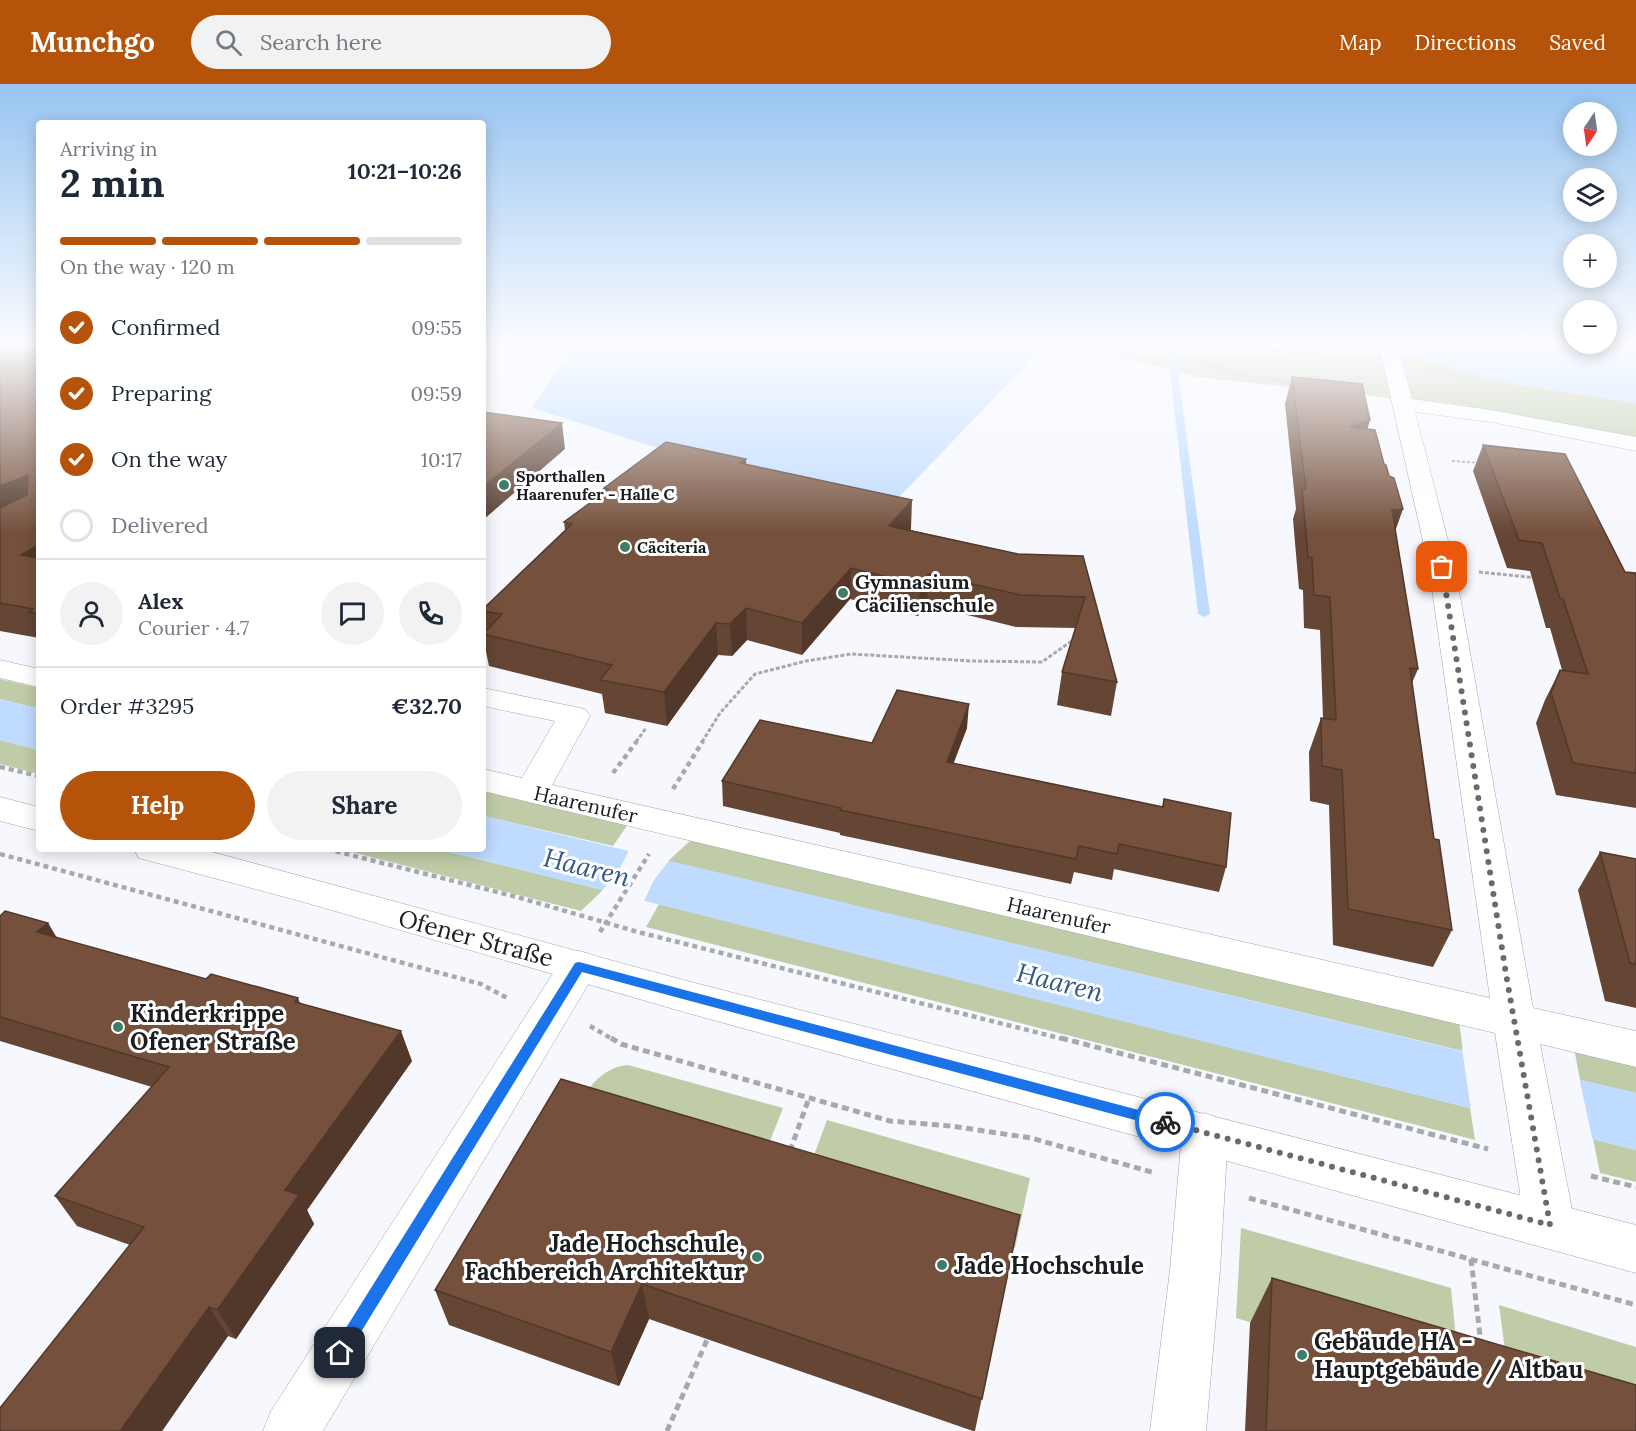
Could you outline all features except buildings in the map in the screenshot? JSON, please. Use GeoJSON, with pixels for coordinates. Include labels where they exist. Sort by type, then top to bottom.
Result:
{"type":"FeatureCollection","features":[{"type":"Feature","properties":{"kind":"street"},"geometry":{"type":"LineString","coordinates":[[1404,407],[1442,567],[1516,1040],[1513,1140],[1550,1225]]}},
{"type":"Feature","properties":{"kind":"street"},"geometry":{"type":"LineString","coordinates":[[1424,407],[1491,416],[1636,444]]}},
{"type":"Feature","properties":{"kind":"street"},"geometry":{"type":"LineString","coordinates":[[0,669],[36,677]]}},
{"type":"Feature","properties":{"kind":"street"},"geometry":{"type":"LineString","coordinates":[[486,698],[574,716],[530,791]]}},
{"type":"Feature","properties":{"kind":"street","name":"Haarenufer"},"geometry":{"type":"LineString","coordinates":[[486,781],[590,805],[660,835],[1516,1040],[1636,1048]]}},
{"type":"Feature","properties":{"kind":"street"},"geometry":{"type":"LineString","coordinates":[[0,809],[36,818]]}},
{"type":"Feature","properties":{"kind":"street","name":"Ofener Straße"},"geometry":{"type":"LineString","coordinates":[[163,852],[579,966],[1636,1249]]}},
{"type":"Feature","properties":{"kind":"street"},"geometry":{"type":"LineString","coordinates":[[291,1431],[579,966]]}},
{"type":"Feature","properties":{"kind":"street"},"geometry":{"type":"LineString","coordinates":[[1178,1431],[1205,1133]]}},
{"type":"Feature","properties":{"kind":"path"},"geometry":{"type":"LineString","coordinates":[[1417,458],[1484,464]]}},
{"type":"Feature","properties":{"kind":"path"},"geometry":{"type":"LineString","coordinates":[[556,493],[604,503]]}},
{"type":"Feature","properties":{"kind":"path"},"geometry":{"type":"LineString","coordinates":[[1442,567],[1543,579]]}},
{"type":"Feature","properties":{"kind":"path"},"geometry":{"type":"LineString","coordinates":[[607,920],[660,835],[663,806],[720,713],[755,674],[806,661],[851,654],[972,661],[1042,662],[1077,638]]}},
{"type":"Feature","properties":{"kind":"path"},"geometry":{"type":"LineString","coordinates":[[590,805],[646,728]]}},
{"type":"Feature","properties":{"kind":"path"},"geometry":{"type":"LineString","coordinates":[[0,767],[36,776]]}},
{"type":"Feature","properties":{"kind":"path"},"geometry":{"type":"LineString","coordinates":[[339,852],[1460,1140],[1513,1140]]}},
{"type":"Feature","properties":{"kind":"path"},"geometry":{"type":"LineString","coordinates":[[0,854],[481,984],[500,996]]}},
{"type":"Feature","properties":{"kind":"path"},"geometry":{"type":"LineString","coordinates":[[689,952],[693,944]]}},
{"type":"Feature","properties":{"kind":"path"},"geometry":{"type":"LineString","coordinates":[[596,1028],[621,1044],[809,1098],[908,1124],[951,1126],[1031,1138],[1636,1305]]}},
{"type":"Feature","properties":{"kind":"path"},"geometry":{"type":"LineString","coordinates":[[786,1160],[809,1098]]}},
{"type":"Feature","properties":{"kind":"path"},"geometry":{"type":"LineString","coordinates":[[1581,1174],[1636,1187]]}},
{"type":"Feature","properties":{"kind":"path"},"geometry":{"type":"LineString","coordinates":[[1471,1259],[1482,1355]]}},
{"type":"Feature","properties":{"kind":"path"},"geometry":{"type":"LineString","coordinates":[[667,1431],[708,1340]]}},
{"type":"Feature","properties":{"kind":"green space"},"geometry":{"type":"Polygon","coordinates":[[[1441,407],[1636,407],[1636,439],[1441,407]]]}},
{"type":"Feature","properties":{"kind":"green space"},"geometry":{"type":"Polygon","coordinates":[[[0,679],[36,687],[36,708],[0,699],[0,679]]]}},
{"type":"Feature","properties":{"kind":"green space"},"geometry":{"type":"Polygon","coordinates":[[[0,740],[36,749],[36,773],[0,764],[0,740]]]}},
{"type":"Feature","properties":{"kind":"green space"},"geometry":{"type":"Polygon","coordinates":[[[486,791],[628,824],[613,846],[486,817],[486,791]]]}},
{"type":"Feature","properties":{"kind":"green space"},"geometry":{"type":"Polygon","coordinates":[[[691,840],[1459,1021],[1463,1051],[668,861],[691,840]]]}},
{"type":"Feature","properties":{"kind":"green space"},"geometry":{"type":"Polygon","coordinates":[[[352,852],[450,852],[603,890],[581,911],[352,852]]]}},
{"type":"Feature","properties":{"kind":"green space"},"geometry":{"type":"Polygon","coordinates":[[[659,904],[1470,1108],[1475,1140],[646,927],[659,904]]]}},
{"type":"Feature","properties":{"kind":"green space"},"geometry":{"type":"Polygon","coordinates":[[[1574,1048],[1636,1062],[1636,1093],[1580,1080],[1574,1048]]]}},
{"type":"Feature","properties":{"kind":"green space"},"geometry":{"type":"Polygon","coordinates":[[[628,1065],[783,1108],[758,1171],[572,1116],[601,1076],[608,1071],[628,1065]]]}},
{"type":"Feature","properties":{"kind":"green space"},"geometry":{"type":"Polygon","coordinates":[[[827,1120],[1030,1178],[1015,1248],[803,1185],[827,1120]]]}},
{"type":"Feature","properties":{"kind":"green space"},"geometry":{"type":"Polygon","coordinates":[[[1593,1139],[1636,1150],[1636,1182],[1600,1173],[1593,1139]]]}},
{"type":"Feature","properties":{"kind":"green space"},"geometry":{"type":"Polygon","coordinates":[[[1241,1228],[1451,1288],[1461,1387],[1236,1318],[1241,1228]]]}},
{"type":"Feature","properties":{"kind":"green space"},"geometry":{"type":"Polygon","coordinates":[[[1499,1305],[1636,1347],[1636,1431],[1512,1403],[1499,1305]]]}},
{"type":"Feature","properties":{"kind":"water"},"geometry":{"type":"Polygon","coordinates":[[[986,407],[900,496],[834,504],[532,408],[986,407]]]}},
{"type":"Feature","properties":{"kind":"water"},"geometry":{"type":"Polygon","coordinates":[[[0,699],[36,708],[36,749],[0,740],[0,699]]]}},
{"type":"Feature","properties":{"kind":"water","name":"Haaren"},"geometry":{"type":"Polygon","coordinates":[[[486,817],[1636,1093],[1636,1150],[450,852],[486,852],[486,817]]]}},
{"type":"Feature","properties":{"kind":"pier"},"geometry":{"type":"Polygon","coordinates":[[[630,848],[671,858],[654,880],[643,903],[600,893],[619,870],[630,848]]]}},
{"type":"Feature","properties":{"kind":"pier"},"geometry":{"type":"Polygon","coordinates":[[[1462,1048],[1579,1077],[1593,1142],[1471,1111],[1462,1048]]]}},
{"type":"Feature","properties":{"kind":"waterway"},"geometry":{"type":"LineString","coordinates":[[1178,407],[1204,614]]}},
{"type":"Feature","properties":{"kind":"way so far"},"geometry":{"type":"LineString","coordinates":[[1165,1122],[1550,1225],[1531,1128],[1442,567]]}},
{"type":"Feature","properties":{"kind":"place","name":"Sporthallen Haarenufer - Halle C"},"geometry":{"type":"Point","coordinates":[504,485]}},
{"type":"Feature","properties":{"kind":"place","name":"Cäciteria"},"geometry":{"type":"Point","coordinates":[625,547]}},
{"type":"Feature","properties":{"kind":"place","name":"Gymnasium Cäcilienschule"},"geometry":{"type":"Point","coordinates":[843,593]}},
{"type":"Feature","properties":{"kind":"place","name":"Kinderkrippe Ofener Straße"},"geometry":{"type":"Point","coordinates":[118,1027]}},
{"type":"Feature","properties":{"kind":"place","name":"Jade Hochschule, Fachbereich Architektur"},"geometry":{"type":"Point","coordinates":[757,1257]}},
{"type":"Feature","properties":{"kind":"place","name":"Jade Hochschule"},"geometry":{"type":"Point","coordinates":[942,1265]}},
{"type":"Feature","properties":{"kind":"place","name":"Gebäude HA - Hauptgebäude / Altbau"},"geometry":{"type":"Point","coordinates":[1302,1355]}},
{"type":"Feature","properties":{"kind":"route"},"geometry":{"type":"LineString","coordinates":[[340,1353],[579,966],[691,998],[1165,1122]]}}]}
